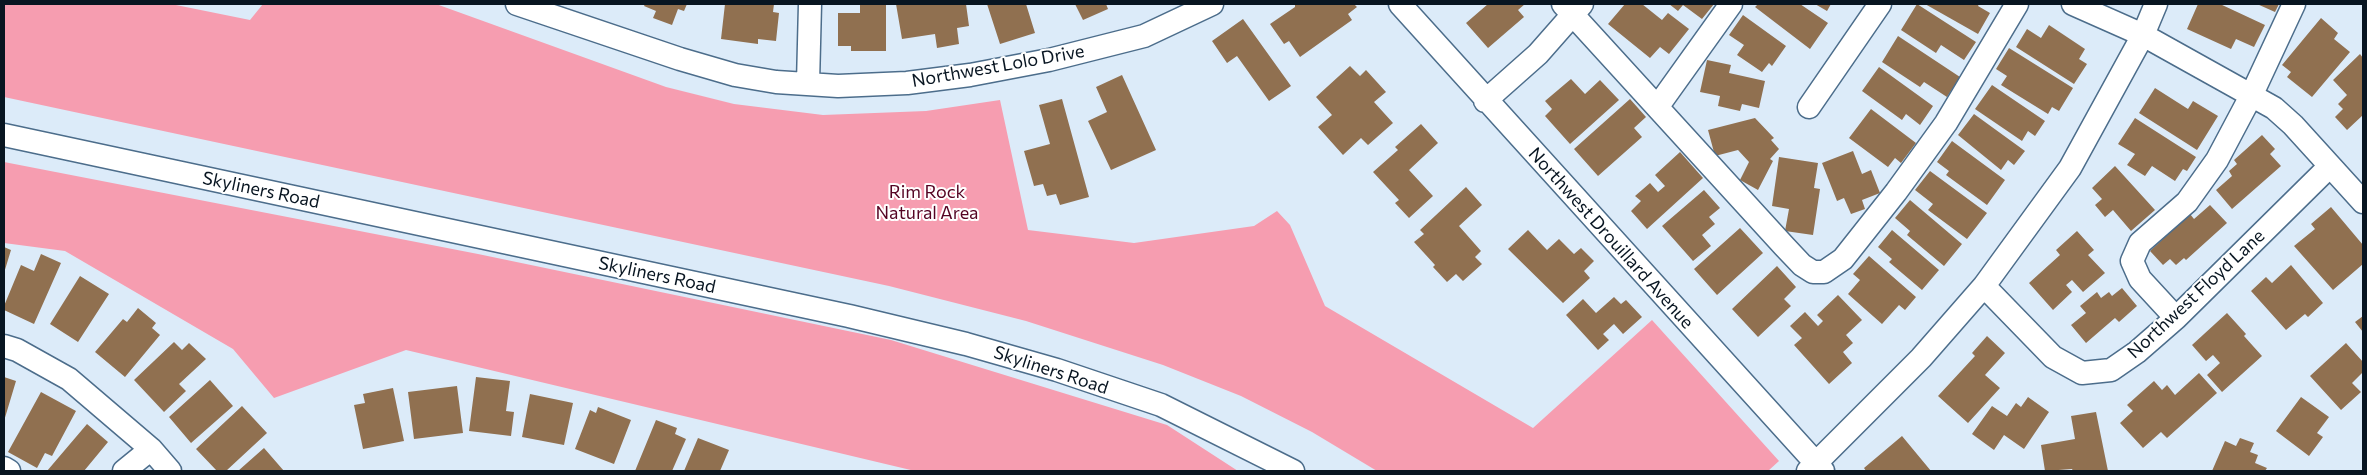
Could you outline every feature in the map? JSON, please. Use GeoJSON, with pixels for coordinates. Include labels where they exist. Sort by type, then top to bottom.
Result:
{"type":"FeatureCollection","features":[{"type":"Feature","properties":{"kind":"street","name":"Northwest Lolo Drive"},"geometry":{"type":"LineString","coordinates":[[517,4],[680,59],[735,75],[776,82],[838,86],[907,83],[970,75],[1049,60],[1144,36],[1212,4]]}},
{"type":"Feature","properties":{"kind":"street"},"geometry":{"type":"LineString","coordinates":[[808,83],[810,4]]}},
{"type":"Feature","properties":{"kind":"street","name":"Northwest Drouillard Avenue"},"geometry":{"type":"LineString","coordinates":[[1400,4],[1816,469]]}},
{"type":"Feature","properties":{"kind":"street"},"geometry":{"type":"LineString","coordinates":[[1658,106],[1731,4]]}},
{"type":"Feature","properties":{"kind":"street"},"geometry":{"type":"LineString","coordinates":[[1809,107],[1880,4]]}},
{"type":"Feature","properties":{"kind":"street"},"geometry":{"type":"LineString","coordinates":[[1486,101],[1538,54],[1573,7],[1658,106],[1802,265],[1813,272],[1824,272],[1843,259],[1896,192],[1946,123],[2017,4]]}},
{"type":"Feature","properties":{"kind":"street"},"geometry":{"type":"LineString","coordinates":[[2074,4],[2143,35],[2252,94],[2274,108],[2293,125],[2363,202]]}},
{"type":"Feature","properties":{"kind":"street"},"geometry":{"type":"LineString","coordinates":[[1816,469],[1921,358],[1984,286],[2070,168],[2143,35],[2156,4]]}},
{"type":"Feature","properties":{"kind":"street"},"geometry":{"type":"LineString","coordinates":[[2176,318],[2140,279],[2132,261],[2140,243],[2187,202],[2203,182],[2252,94],[2294,4]]}},
{"type":"Feature","properties":{"kind":"street","name":"Skyliners Road"},"geometry":{"type":"LineString","coordinates":[[4,135],[830,312],[966,344],[1031,362],[1161,405],[1293,471]]}},
{"type":"Feature","properties":{"kind":"street","name":"Northwest Floyd Lane"},"geometry":{"type":"LineString","coordinates":[[1984,286],[2054,357],[2082,373],[2110,370],[2137,352],[2176,318],[2330,166]]}},
{"type":"Feature","properties":{"kind":"street"},"geometry":{"type":"LineString","coordinates":[[4,346],[17,350],[70,379],[151,449],[170,471]]}},
{"type":"Feature","properties":{"kind":"street"},"geometry":{"type":"LineString","coordinates":[[124,471],[151,449]]}},
{"type":"Feature","properties":{"kind":"street"},"geometry":{"type":"LineString","coordinates":[[4,468],[9,471]]}},
{"type":"Feature","properties":{"kind":"green space","name":"Rim Rock Natural Area"},"geometry":{"type":"Polygon","coordinates":[[[4,4],[171,4],[250,20],[263,4],[436,4],[666,87],[734,104],[823,115],[926,111],[1000,100],[1028,230],[1134,243],[1254,226],[1277,211],[1290,225],[1325,306],[1533,428],[1652,320],[1779,461],[1768,471],[1377,471],[1312,432],[1241,396],[1163,365],[1026,321],[889,286],[4,97],[4,4]]]}},
{"type":"Feature","properties":{"kind":"green space"},"geometry":{"type":"Polygon","coordinates":[[[4,162],[478,254],[891,340],[1167,425],[1238,471],[915,471],[406,350],[274,398],[233,349],[65,251],[4,243],[4,162]]]}},
{"type":"Feature","properties":{"kind":"building"},"geometry":{"type":"Polygon","coordinates":[[[645,4],[687,4],[684,11],[678,9],[672,25],[653,18],[656,11],[644,6],[645,4]]]}},
{"type":"Feature","properties":{"kind":"building"},"geometry":{"type":"Polygon","coordinates":[[[725,4],[774,4],[773,12],[779,13],[776,41],[758,39],[758,44],[721,39],[725,4]]]}},
{"type":"Feature","properties":{"kind":"building"},"geometry":{"type":"Polygon","coordinates":[[[860,4],[886,4],[886,51],[851,51],[851,46],[838,46],[838,13],[860,13],[860,4]]]}},
{"type":"Feature","properties":{"kind":"building"},"geometry":{"type":"Polygon","coordinates":[[[896,4],[966,4],[969,26],[957,28],[959,44],[937,48],[935,34],[902,39],[896,4]]]}},
{"type":"Feature","properties":{"kind":"building"},"geometry":{"type":"Polygon","coordinates":[[[987,4],[1026,4],[1035,33],[1000,44],[987,4]]]}},
{"type":"Feature","properties":{"kind":"building"},"geometry":{"type":"Polygon","coordinates":[[[1075,4],[1106,4],[1108,9],[1083,20],[1075,4]]]}},
{"type":"Feature","properties":{"kind":"building"},"geometry":{"type":"Polygon","coordinates":[[[1295,4],[1354,4],[1357,7],[1348,14],[1352,20],[1300,57],[1289,41],[1284,44],[1270,24],[1295,7],[1295,4]]]}},
{"type":"Feature","properties":{"kind":"building"},"geometry":{"type":"Polygon","coordinates":[[[1488,4],[1525,4],[1518,10],[1524,17],[1488,48],[1466,23],[1488,4]]]}},
{"type":"Feature","properties":{"kind":"building"},"geometry":{"type":"Polygon","coordinates":[[[1625,4],[1642,4],[1662,20],[1668,13],[1689,29],[1669,54],[1660,47],[1650,58],[1608,24],[1625,4]]]}},
{"type":"Feature","properties":{"kind":"building"},"geometry":{"type":"Polygon","coordinates":[[[1669,4],[1714,4],[1702,19],[1683,5],[1678,11],[1669,4]]]}},
{"type":"Feature","properties":{"kind":"building"},"geometry":{"type":"Polygon","coordinates":[[[1758,4],[1800,4],[1828,23],[1810,49],[1755,7],[1758,4]]]}},
{"type":"Feature","properties":{"kind":"building"},"geometry":{"type":"Polygon","coordinates":[[[1815,4],[1831,4],[1827,11],[1815,4]]]}},
{"type":"Feature","properties":{"kind":"building"},"geometry":{"type":"Polygon","coordinates":[[[1917,4],[1976,42],[1964,60],[1941,45],[1936,53],[1901,30],[1917,4]]]}},
{"type":"Feature","properties":{"kind":"building"},"geometry":{"type":"Polygon","coordinates":[[[1925,4],[1979,4],[1978,6],[1990,13],[1978,34],[1925,4]]]}},
{"type":"Feature","properties":{"kind":"building"},"geometry":{"type":"Polygon","coordinates":[[[2198,4],[2220,4],[2265,25],[2254,47],[2236,39],[2231,49],[2187,29],[2198,4]]]}},
{"type":"Feature","properties":{"kind":"building"},"geometry":{"type":"Polygon","coordinates":[[[2257,4],[2279,4],[2275,12],[2257,4]]]}},
{"type":"Feature","properties":{"kind":"building"},"geometry":{"type":"Polygon","coordinates":[[[1743,15],[1786,46],[1772,66],[1769,63],[1762,72],[1737,55],[1744,45],[1729,35],[1743,15]]]}},
{"type":"Feature","properties":{"kind":"building"},"geometry":{"type":"Polygon","coordinates":[[[2321,18],[2338,33],[2334,39],[2350,52],[2312,97],[2287,77],[2291,72],[2282,65],[2321,18]]]}},
{"type":"Feature","properties":{"kind":"building"},"geometry":{"type":"Polygon","coordinates":[[[1243,19],[1291,86],[1269,101],[1237,56],[1227,63],[1212,41],[1243,19]]]}},
{"type":"Feature","properties":{"kind":"building"},"geometry":{"type":"Polygon","coordinates":[[[2049,25],[2085,49],[2079,59],[2087,64],[2074,84],[2016,47],[2027,29],[2041,38],[2049,25]]]}},
{"type":"Feature","properties":{"kind":"building"},"geometry":{"type":"Polygon","coordinates":[[[1898,36],[1960,77],[1947,97],[1924,82],[1920,87],[1882,62],[1898,36]]]}},
{"type":"Feature","properties":{"kind":"building"},"geometry":{"type":"Polygon","coordinates":[[[2009,48],[2073,88],[2059,111],[2052,107],[2048,114],[2001,85],[2007,76],[1996,69],[2009,48]]]}},
{"type":"Feature","properties":{"kind":"building"},"geometry":{"type":"Polygon","coordinates":[[[2360,54],[2363,58],[2363,115],[2347,130],[2335,117],[2343,109],[2338,104],[2347,95],[2333,80],[2360,54]]]}},
{"type":"Feature","properties":{"kind":"building"},"geometry":{"type":"Polygon","coordinates":[[[1707,60],[1731,65],[1729,73],[1765,81],[1759,108],[1742,104],[1740,111],[1718,106],[1720,96],[1700,92],[1707,60]]]}},
{"type":"Feature","properties":{"kind":"building"},"geometry":{"type":"Polygon","coordinates":[[[1350,66],[1360,76],[1366,70],[1386,92],[1374,102],[1393,123],[1368,145],[1361,138],[1343,155],[1318,127],[1332,115],[1316,97],[1350,66]]]}},
{"type":"Feature","properties":{"kind":"building"},"geometry":{"type":"Polygon","coordinates":[[[1879,67],[1933,106],[1920,125],[1906,114],[1902,120],[1862,91],[1879,67]]]}},
{"type":"Feature","properties":{"kind":"building"},"geometry":{"type":"Polygon","coordinates":[[[1122,75],[1156,150],[1111,170],[1088,121],[1107,112],[1096,87],[1122,75]]]}},
{"type":"Feature","properties":{"kind":"building"},"geometry":{"type":"Polygon","coordinates":[[[1571,79],[1585,94],[1600,80],[1619,100],[1570,144],[1545,116],[1552,109],[1545,101],[1571,79]]]}},
{"type":"Feature","properties":{"kind":"building"},"geometry":{"type":"Polygon","coordinates":[[[1992,85],[2045,121],[2035,136],[2028,131],[2022,141],[1975,109],[1992,85]]]}},
{"type":"Feature","properties":{"kind":"building"},"geometry":{"type":"Polygon","coordinates":[[[2155,88],[2188,109],[2193,101],[2218,116],[2197,150],[2139,113],[2155,88]]]}},
{"type":"Feature","properties":{"kind":"building"},"geometry":{"type":"Polygon","coordinates":[[[1062,99],[1089,197],[1060,205],[1056,194],[1047,196],[1043,184],[1034,186],[1024,151],[1050,144],[1039,105],[1062,99]]]}},
{"type":"Feature","properties":{"kind":"building"},"geometry":{"type":"Polygon","coordinates":[[[1630,99],[1646,117],[1634,128],[1642,137],[1598,176],[1574,149],[1630,99]]]}},
{"type":"Feature","properties":{"kind":"building"},"geometry":{"type":"Polygon","coordinates":[[[1871,109],[1916,143],[1901,163],[1895,158],[1888,167],[1849,138],[1871,109]]]}},
{"type":"Feature","properties":{"kind":"building"},"geometry":{"type":"Polygon","coordinates":[[[1974,114],[2025,151],[2014,165],[2008,160],[2001,170],[1958,135],[1974,114]]]}},
{"type":"Feature","properties":{"kind":"building"},"geometry":{"type":"Polygon","coordinates":[[[1755,118],[1774,138],[1771,140],[1779,149],[1770,159],[1773,161],[1758,190],[1740,180],[1749,162],[1738,150],[1715,156],[1708,130],[1755,118]]]}},
{"type":"Feature","properties":{"kind":"building"},"geometry":{"type":"Polygon","coordinates":[[[2135,118],[2196,157],[2187,171],[2183,169],[2175,181],[2152,166],[2145,176],[2127,165],[2135,154],[2118,144],[2135,118]]]}},
{"type":"Feature","properties":{"kind":"building"},"geometry":{"type":"Polygon","coordinates":[[[1421,124],[1438,143],[1409,170],[1433,196],[1409,218],[1395,203],[1399,200],[1373,172],[1398,150],[1395,147],[1421,124]]]}},
{"type":"Feature","properties":{"kind":"building"},"geometry":{"type":"Polygon","coordinates":[[[2262,135],[2275,149],[2270,154],[2281,166],[2232,209],[2216,190],[2232,176],[2229,171],[2237,164],[2234,160],[2262,135]]]}},
{"type":"Feature","properties":{"kind":"building"},"geometry":{"type":"Polygon","coordinates":[[[1952,141],[2005,180],[1987,205],[1946,175],[1949,171],[1937,162],[1952,141]]]}},
{"type":"Feature","properties":{"kind":"building"},"geometry":{"type":"Polygon","coordinates":[[[1853,151],[1862,174],[1871,170],[1880,193],[1862,200],[1865,209],[1851,214],[1844,198],[1837,201],[1822,163],[1853,151]]]}},
{"type":"Feature","properties":{"kind":"building"},"geometry":{"type":"Polygon","coordinates":[[[1680,152],[1703,178],[1647,229],[1631,211],[1641,201],[1635,196],[1650,183],[1658,192],[1665,186],[1655,175],[1680,152]]]}},
{"type":"Feature","properties":{"kind":"building"},"geometry":{"type":"Polygon","coordinates":[[[1779,157],[1818,163],[1814,188],[1820,189],[1813,235],[1785,231],[1789,209],[1772,206],[1779,157]]]}},
{"type":"Feature","properties":{"kind":"building"},"geometry":{"type":"Polygon","coordinates":[[[2115,166],[2155,210],[2131,231],[2113,210],[2105,217],[2095,205],[2102,199],[2092,188],[2115,166]]]}},
{"type":"Feature","properties":{"kind":"building"},"geometry":{"type":"Polygon","coordinates":[[[1930,171],[1987,213],[1967,239],[1928,210],[1933,204],[1915,190],[1930,171]]]}},
{"type":"Feature","properties":{"kind":"building"},"geometry":{"type":"Polygon","coordinates":[[[1466,187],[1482,205],[1459,226],[1481,251],[1475,257],[1482,264],[1463,281],[1456,274],[1447,282],[1433,267],[1435,265],[1414,242],[1424,234],[1420,230],[1466,187]]]}},
{"type":"Feature","properties":{"kind":"building"},"geometry":{"type":"Polygon","coordinates":[[[1704,190],[1720,208],[1709,217],[1715,224],[1702,235],[1711,246],[1693,261],[1662,226],[1704,190]]]}},
{"type":"Feature","properties":{"kind":"building"},"geometry":{"type":"Polygon","coordinates":[[[1910,200],[1962,244],[1944,266],[1907,235],[1910,231],[1895,218],[1910,200]]]}},
{"type":"Feature","properties":{"kind":"building"},"geometry":{"type":"Polygon","coordinates":[[[2210,205],[2227,223],[2186,260],[2184,258],[2176,265],[2170,259],[2163,265],[2150,251],[2190,214],[2194,219],[2210,205]]]}},
{"type":"Feature","properties":{"kind":"building"},"geometry":{"type":"Polygon","coordinates":[[[2331,207],[2363,245],[2363,264],[2333,290],[2294,246],[2315,229],[2311,224],[2331,207]]]}},
{"type":"Feature","properties":{"kind":"building"},"geometry":{"type":"Polygon","coordinates":[[[1740,228],[1763,253],[1717,295],[1694,269],[1740,228]]]}},
{"type":"Feature","properties":{"kind":"building"},"geometry":{"type":"Polygon","coordinates":[[[1528,230],[1547,250],[1559,239],[1574,254],[1581,248],[1594,261],[1584,271],[1590,278],[1563,303],[1508,249],[1528,230]]]}},
{"type":"Feature","properties":{"kind":"building"},"geometry":{"type":"Polygon","coordinates":[[[1892,230],[1939,270],[1922,290],[1889,262],[1892,259],[1878,247],[1892,230]]]}},
{"type":"Feature","properties":{"kind":"building"},"geometry":{"type":"Polygon","coordinates":[[[2077,231],[2094,250],[2088,255],[2105,273],[2083,292],[2072,280],[2066,285],[2072,292],[2053,310],[2029,283],[2060,255],[2056,250],[2077,231]]]}},
{"type":"Feature","properties":{"kind":"building"},"geometry":{"type":"Polygon","coordinates":[[[4,247],[11,250],[4,273],[4,247]]]}},
{"type":"Feature","properties":{"kind":"building"},"geometry":{"type":"Polygon","coordinates":[[[41,254],[61,263],[34,324],[4,310],[4,306],[21,265],[34,271],[41,254]]]}},
{"type":"Feature","properties":{"kind":"building"},"geometry":{"type":"Polygon","coordinates":[[[1869,256],[1916,297],[1905,310],[1899,305],[1882,324],[1848,294],[1860,280],[1853,274],[1869,256]]]}},
{"type":"Feature","properties":{"kind":"building"},"geometry":{"type":"Polygon","coordinates":[[[2291,265],[2323,303],[2308,317],[2305,314],[2286,330],[2251,291],[2266,277],[2272,283],[2291,265]]]}},
{"type":"Feature","properties":{"kind":"building"},"geometry":{"type":"Polygon","coordinates":[[[1777,266],[1796,287],[1784,299],[1791,306],[1758,337],[1732,309],[1777,266]]]}},
{"type":"Feature","properties":{"kind":"building"},"geometry":{"type":"Polygon","coordinates":[[[80,276],[109,294],[78,342],[50,324],[80,276]]]}},
{"type":"Feature","properties":{"kind":"building"},"geometry":{"type":"Polygon","coordinates":[[[2122,288],[2137,306],[2119,322],[2115,318],[2086,343],[2071,325],[2086,313],[2080,306],[2097,292],[2101,298],[2109,292],[2112,296],[2122,288]]]}},
{"type":"Feature","properties":{"kind":"building"},"geometry":{"type":"Polygon","coordinates":[[[1838,295],[1862,320],[1846,335],[1853,343],[1843,352],[1852,363],[1829,384],[1794,345],[1802,338],[1790,326],[1805,312],[1818,326],[1823,321],[1817,315],[1838,295]]]}},
{"type":"Feature","properties":{"kind":"building"},"geometry":{"type":"Polygon","coordinates":[[[1614,297],[1621,304],[1626,300],[1642,317],[1623,334],[1614,324],[1603,334],[1609,340],[1598,350],[1566,315],[1583,299],[1596,313],[1614,297]]]}},
{"type":"Feature","properties":{"kind":"building"},"geometry":{"type":"Polygon","coordinates":[[[138,308],[156,323],[152,328],[160,335],[125,377],[95,352],[123,319],[127,322],[138,308]]]}},
{"type":"Feature","properties":{"kind":"building"},"geometry":{"type":"Polygon","coordinates":[[[2227,313],[2262,356],[2222,392],[2207,375],[2220,363],[2213,355],[2206,361],[2192,345],[2227,313]]]}},
{"type":"Feature","properties":{"kind":"building"},"geometry":{"type":"Polygon","coordinates":[[[2363,316],[2363,332],[2355,322],[2363,316]]]}},
{"type":"Feature","properties":{"kind":"building"},"geometry":{"type":"Polygon","coordinates":[[[1987,336],[2005,353],[1985,375],[2000,388],[1968,423],[1938,396],[1975,356],[1972,353],[1987,336]]]}},
{"type":"Feature","properties":{"kind":"building"},"geometry":{"type":"Polygon","coordinates":[[[174,342],[182,350],[189,343],[206,359],[179,384],[186,391],[164,412],[134,380],[174,342]]]}},
{"type":"Feature","properties":{"kind":"building"},"geometry":{"type":"Polygon","coordinates":[[[2346,343],[2363,362],[2363,372],[2352,383],[2361,392],[2341,410],[2310,376],[2346,343]]]}},
{"type":"Feature","properties":{"kind":"building"},"geometry":{"type":"Polygon","coordinates":[[[2199,373],[2217,393],[2167,438],[2161,432],[2143,448],[2120,423],[2133,411],[2127,405],[2154,381],[2162,390],[2167,385],[2175,395],[2199,373]]]}},
{"type":"Feature","properties":{"kind":"building"},"geometry":{"type":"Polygon","coordinates":[[[4,377],[16,381],[4,421],[4,377]]]}},
{"type":"Feature","properties":{"kind":"building"},"geometry":{"type":"Polygon","coordinates":[[[476,377],[510,381],[506,411],[514,412],[511,436],[469,431],[476,377]]]}},
{"type":"Feature","properties":{"kind":"building"},"geometry":{"type":"Polygon","coordinates":[[[210,380],[233,406],[191,443],[169,417],[210,380]]]}},
{"type":"Feature","properties":{"kind":"building"},"geometry":{"type":"Polygon","coordinates":[[[457,386],[463,433],[414,439],[408,392],[457,386]]]}},
{"type":"Feature","properties":{"kind":"building"},"geometry":{"type":"Polygon","coordinates":[[[393,388],[404,441],[363,449],[354,405],[365,403],[363,394],[393,388]]]}},
{"type":"Feature","properties":{"kind":"building"},"geometry":{"type":"Polygon","coordinates":[[[41,392],[76,411],[52,456],[45,453],[37,468],[8,452],[41,392]]]}},
{"type":"Feature","properties":{"kind":"building"},"geometry":{"type":"Polygon","coordinates":[[[530,394],[573,403],[564,445],[522,437],[530,394]]]}},
{"type":"Feature","properties":{"kind":"building"},"geometry":{"type":"Polygon","coordinates":[[[2028,397],[2049,412],[2024,449],[2004,435],[1994,450],[1972,434],[1992,406],[2007,416],[2016,403],[2021,407],[2028,397]]]}},
{"type":"Feature","properties":{"kind":"building"},"geometry":{"type":"Polygon","coordinates":[[[2301,397],[2329,417],[2317,433],[2323,437],[2309,456],[2276,431],[2301,397]]]}},
{"type":"Feature","properties":{"kind":"building"},"geometry":{"type":"Polygon","coordinates":[[[242,406],[267,433],[226,471],[217,471],[196,449],[242,406]]]}},
{"type":"Feature","properties":{"kind":"building"},"geometry":{"type":"Polygon","coordinates":[[[598,407],[631,420],[614,464],[575,449],[590,410],[596,413],[598,407]]]}},
{"type":"Feature","properties":{"kind":"building"},"geometry":{"type":"Polygon","coordinates":[[[2096,412],[2108,471],[2073,471],[2072,469],[2045,471],[2041,445],[2075,439],[2071,416],[2096,412]]]}},
{"type":"Feature","properties":{"kind":"building"},"geometry":{"type":"Polygon","coordinates":[[[656,420],[677,428],[675,434],[686,439],[672,471],[635,471],[656,420]]]}},
{"type":"Feature","properties":{"kind":"building"},"geometry":{"type":"Polygon","coordinates":[[[87,424],[108,442],[84,471],[47,471],[87,424]]]}},
{"type":"Feature","properties":{"kind":"building"},"geometry":{"type":"Polygon","coordinates":[[[1902,436],[1931,471],[1866,471],[1864,468],[1902,436]]]}},
{"type":"Feature","properties":{"kind":"building"},"geometry":{"type":"Polygon","coordinates":[[[698,438],[729,450],[720,471],[684,471],[698,438]]]}},
{"type":"Feature","properties":{"kind":"building"},"geometry":{"type":"Polygon","coordinates":[[[2240,438],[2254,443],[2250,452],[2258,455],[2255,463],[2267,468],[2265,471],[2212,471],[2225,441],[2236,446],[2240,438]]]}},
{"type":"Feature","properties":{"kind":"building"},"geometry":{"type":"Polygon","coordinates":[[[264,448],[284,471],[238,471],[264,448]]]}}]}
